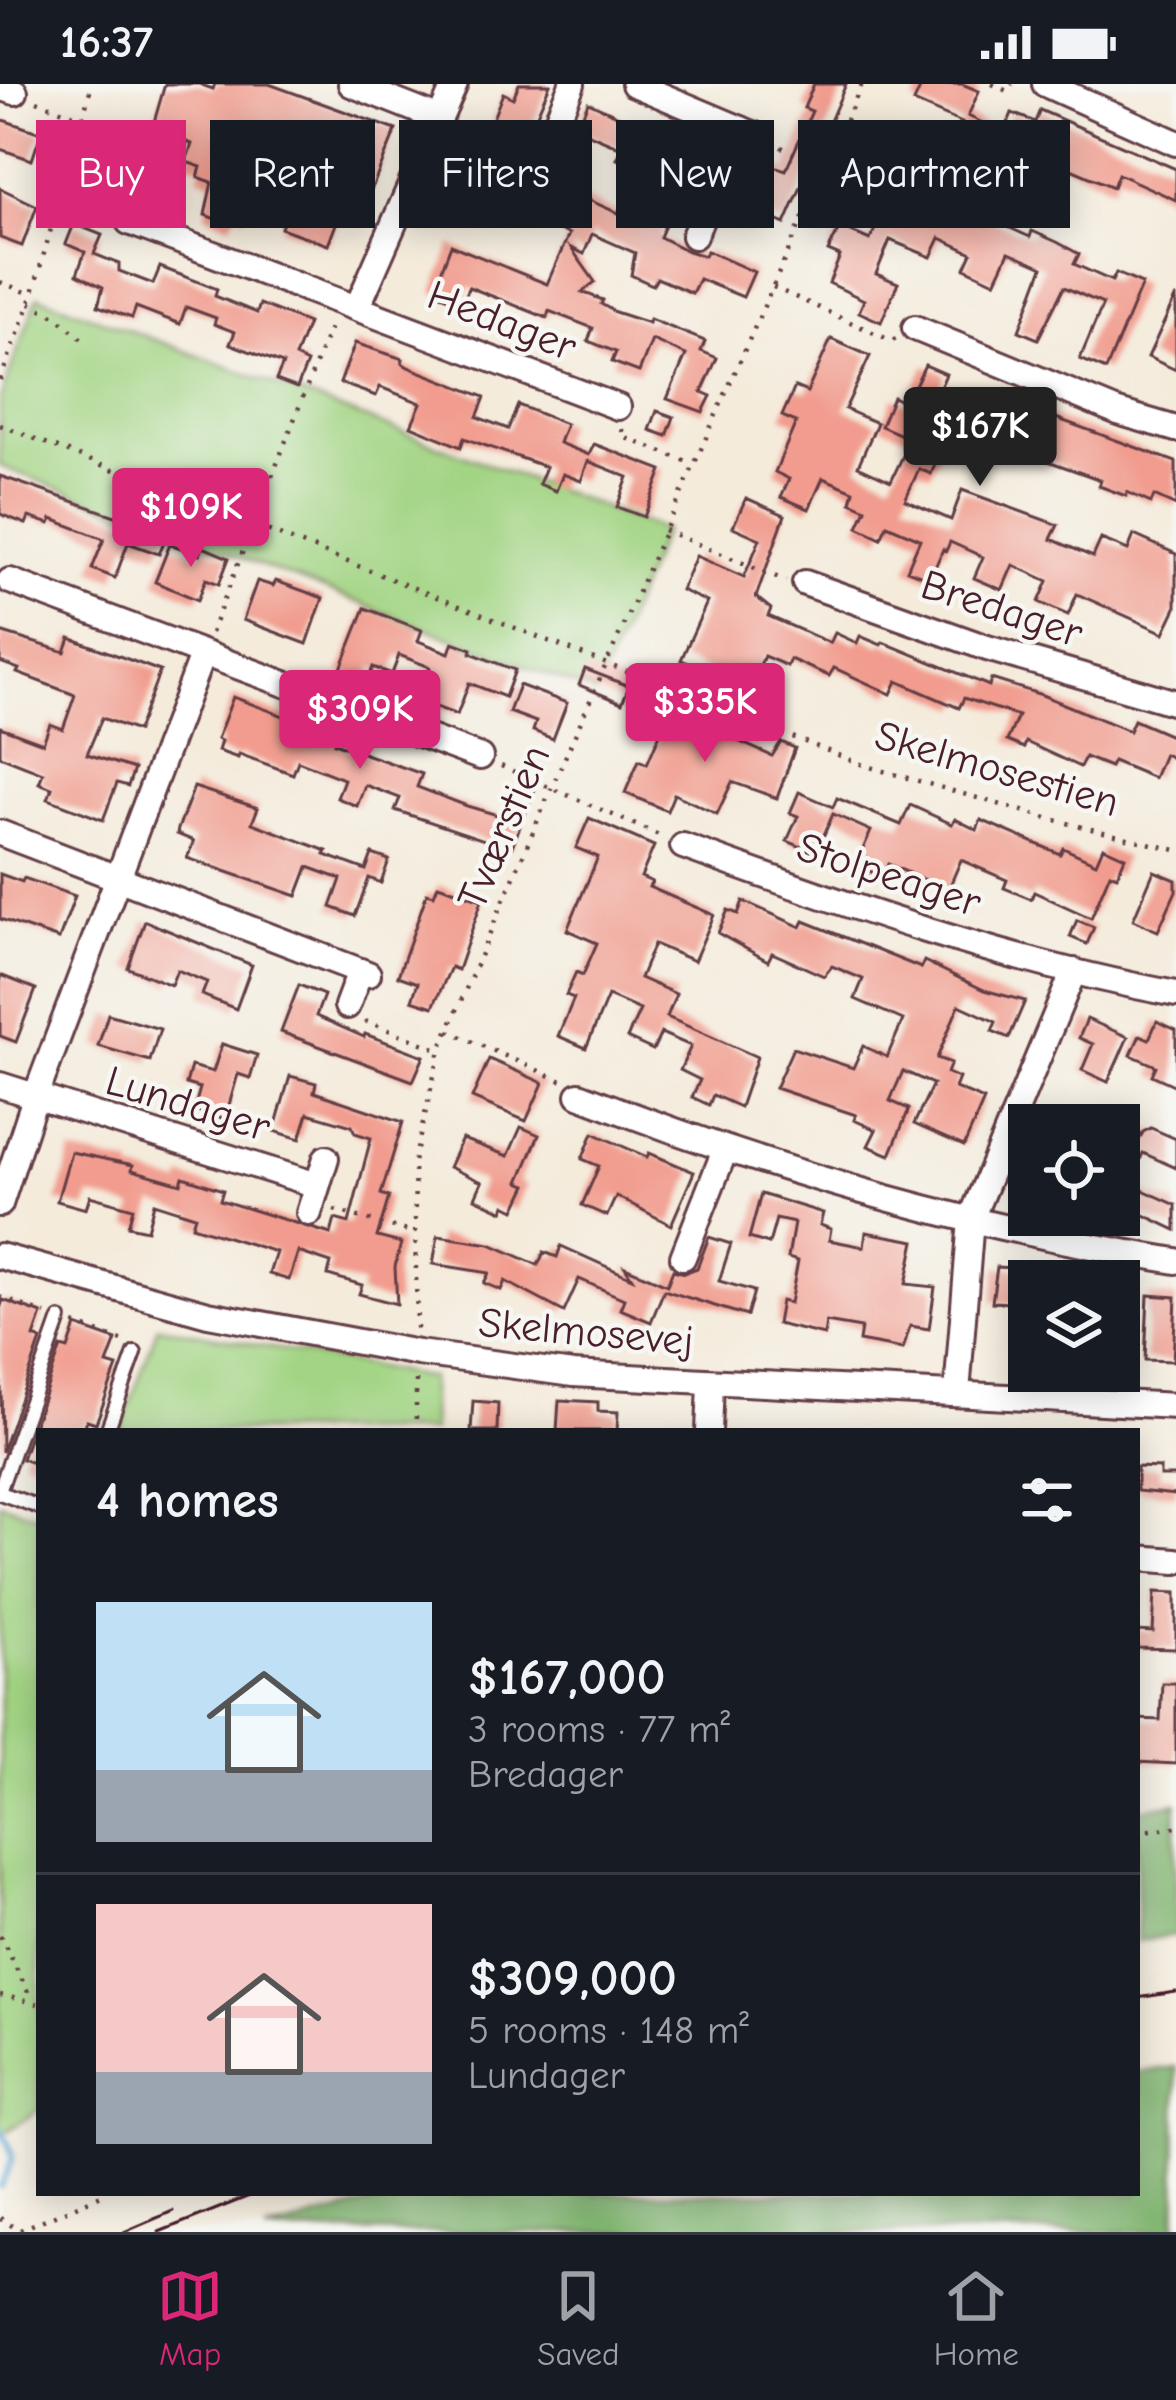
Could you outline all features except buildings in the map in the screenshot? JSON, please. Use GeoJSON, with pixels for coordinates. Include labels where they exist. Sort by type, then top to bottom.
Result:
{"type":"FeatureCollection","features":[{"type":"Feature","properties":{"kind":"street"},"geometry":{"type":"LineString","coordinates":[[351,84],[440,119]]}},
{"type":"Feature","properties":{"kind":"street","name":"Hedager"},"geometry":{"type":"LineString","coordinates":[[349,305],[455,84]]}},
{"type":"Feature","properties":{"kind":"street"},"geometry":{"type":"LineString","coordinates":[[557,120],[572,84]]}},
{"type":"Feature","properties":{"kind":"street"},"geometry":{"type":"LineString","coordinates":[[634,84],[719,120]]}},
{"type":"Feature","properties":{"kind":"street"},"geometry":{"type":"LineString","coordinates":[[1045,84],[1176,143]]}},
{"type":"Feature","properties":{"kind":"street","name":"Hedager"},"geometry":{"type":"LineString","coordinates":[[145,228],[618,407]]}},
{"type":"Feature","properties":{"kind":"street"},"geometry":{"type":"LineString","coordinates":[[694,236],[698,228]]}},
{"type":"Feature","properties":{"kind":"street"},"geometry":{"type":"LineString","coordinates":[[915,328],[1118,412],[1176,429]]}},
{"type":"Feature","properties":{"kind":"street"},"geometry":{"type":"LineString","coordinates":[[10,581],[480,757]]}},
{"type":"Feature","properties":{"kind":"street","name":"Bredager"},"geometry":{"type":"LineString","coordinates":[[805,583],[987,648],[1176,703]]}},
{"type":"Feature","properties":{"kind":"street","name":"Lundager"},"geometry":{"type":"LineString","coordinates":[[0,1204],[35,1098],[202,656]]}},
{"type":"Feature","properties":{"kind":"street"},"geometry":{"type":"LineString","coordinates":[[0,832],[364,972],[347,1006]]}},
{"type":"Feature","properties":{"kind":"street","name":"Stolpeager"},"geometry":{"type":"LineString","coordinates":[[682,846],[872,916],[1176,994]]}},
{"type":"Feature","properties":{"kind":"street"},"geometry":{"type":"LineString","coordinates":[[957,1393],[971,1219],[1074,971]]}},
{"type":"Feature","properties":{"kind":"street","name":"Lundager"},"geometry":{"type":"LineString","coordinates":[[0,1085],[312,1200],[326,1159]]}},
{"type":"Feature","properties":{"kind":"street"},"geometry":{"type":"LineString","coordinates":[[579,1095],[855,1192],[1049,1239],[1176,1262]]}},
{"type":"Feature","properties":{"kind":"street"},"geometry":{"type":"LineString","coordinates":[[683,1257],[725,1150]]}},
{"type":"Feature","properties":{"kind":"street","name":"Skelmosevej"},"geometry":{"type":"LineString","coordinates":[[0,1256],[208,1314],[418,1353],[573,1374],[1176,1406]]}},
{"type":"Feature","properties":{"kind":"street"},"geometry":{"type":"LineString","coordinates":[[710,1428],[712,1383]]}},
{"type":"Feature","properties":{"kind":"street"},"geometry":{"type":"LineString","coordinates":[[1140,1558],[1176,1561]]}},
{"type":"Feature","properties":{"kind":"lane"},"geometry":{"type":"LineString","coordinates":[[36,1506],[0,1491],[60,1319]]}},
{"type":"Feature","properties":{"kind":"lane"},"geometry":{"type":"LineString","coordinates":[[108,1428],[135,1353]]}},
{"type":"Feature","properties":{"kind":"path"},"geometry":{"type":"LineString","coordinates":[[8,89],[82,118],[92,84]]}},
{"type":"Feature","properties":{"kind":"path","name":"Tværstien"},"geometry":{"type":"LineString","coordinates":[[846,120],[862,84]]}},
{"type":"Feature","properties":{"kind":"path"},"geometry":{"type":"LineString","coordinates":[[992,84],[1007,91],[1012,84]]}},
{"type":"Feature","properties":{"kind":"path"},"geometry":{"type":"LineString","coordinates":[[0,380],[30,303],[52,228]]}},
{"type":"Feature","properties":{"kind":"path","name":"Tværstien"},"geometry":{"type":"LineString","coordinates":[[416,1428],[414,1162],[440,1050],[798,228]]}},
{"type":"Feature","properties":{"kind":"path"},"geometry":{"type":"LineString","coordinates":[[0,282],[32,294]]}},
{"type":"Feature","properties":{"kind":"path"},"geometry":{"type":"LineString","coordinates":[[773,287],[892,341],[915,328]]}},
{"type":"Feature","properties":{"kind":"path"},"geometry":{"type":"LineString","coordinates":[[30,303],[57,316],[83,340]]}},
{"type":"Feature","properties":{"kind":"path"},"geometry":{"type":"LineString","coordinates":[[202,656],[251,522],[349,305]]}},
{"type":"Feature","properties":{"kind":"path"},"geometry":{"type":"LineString","coordinates":[[618,407],[623,437],[694,464]]}},
{"type":"Feature","properties":{"kind":"path","name":"Skelmosestien"},"geometry":{"type":"LineString","coordinates":[[0,425],[866,766],[1176,850]]}},
{"type":"Feature","properties":{"kind":"path"},"geometry":{"type":"LineString","coordinates":[[664,530],[787,581],[805,583]]}},
{"type":"Feature","properties":{"kind":"path"},"geometry":{"type":"LineString","coordinates":[[480,757],[682,846]]}},
{"type":"Feature","properties":{"kind":"path"},"geometry":{"type":"LineString","coordinates":[[347,1006],[358,1018],[440,1050]]}},
{"type":"Feature","properties":{"kind":"path"},"geometry":{"type":"LineString","coordinates":[[449,1030],[564,1082],[579,1095]]}},
{"type":"Feature","properties":{"kind":"path"},"geometry":{"type":"LineString","coordinates":[[312,1200],[415,1233]]}},
{"type":"Feature","properties":{"kind":"path"},"geometry":{"type":"LineString","coordinates":[[1140,1832],[1176,1827]]}},
{"type":"Feature","properties":{"kind":"path"},"geometry":{"type":"LineString","coordinates":[[0,1936],[32,2000]]}},
{"type":"Feature","properties":{"kind":"path"},"geometry":{"type":"LineString","coordinates":[[0,1995],[36,2002]]}},
{"type":"Feature","properties":{"kind":"path"},"geometry":{"type":"LineString","coordinates":[[0,2218],[21,2231],[99,2196]]}},
{"type":"Feature","properties":{"kind":"green space"},"geometry":{"type":"Polygon","coordinates":[[[38,296],[664,530],[596,693],[0,466],[0,399],[38,296]]]}},
{"type":"Feature","properties":{"kind":"green space"},"geometry":{"type":"Polygon","coordinates":[[[158,1326],[430,1378],[432,1428],[121,1428],[158,1326]]]}},
{"type":"Feature","properties":{"kind":"green space"},"geometry":{"type":"Polygon","coordinates":[[[0,1503],[36,1515],[36,2112],[0,2136],[0,1503]]]}},
{"type":"Feature","properties":{"kind":"green space"},"geometry":{"type":"Polygon","coordinates":[[[1176,1803],[1176,1935],[1140,1941],[1140,1809],[1176,1803]]]}},
{"type":"Feature","properties":{"kind":"green space"},"geometry":{"type":"Polygon","coordinates":[[[1176,2067],[1176,2232],[265,2232],[400,2196],[1140,2196],[1140,2072],[1176,2067]]]}},
{"type":"Feature","properties":{"kind":"waterway"},"geometry":{"type":"LineString","coordinates":[[0,2128],[12,2158],[0,2187]]}},
{"type":"Feature","properties":{"kind":"tram line"},"geometry":{"type":"LineString","coordinates":[[1140,1998],[1176,1992]]}},
{"type":"Feature","properties":{"kind":"tram line"},"geometry":{"type":"LineString","coordinates":[[159,2232],[249,2196]]}},
{"type":"Feature","properties":{"kind":"tram line"},"geometry":{"type":"LineString","coordinates":[[124,2232],[173,2211]]}}]}
